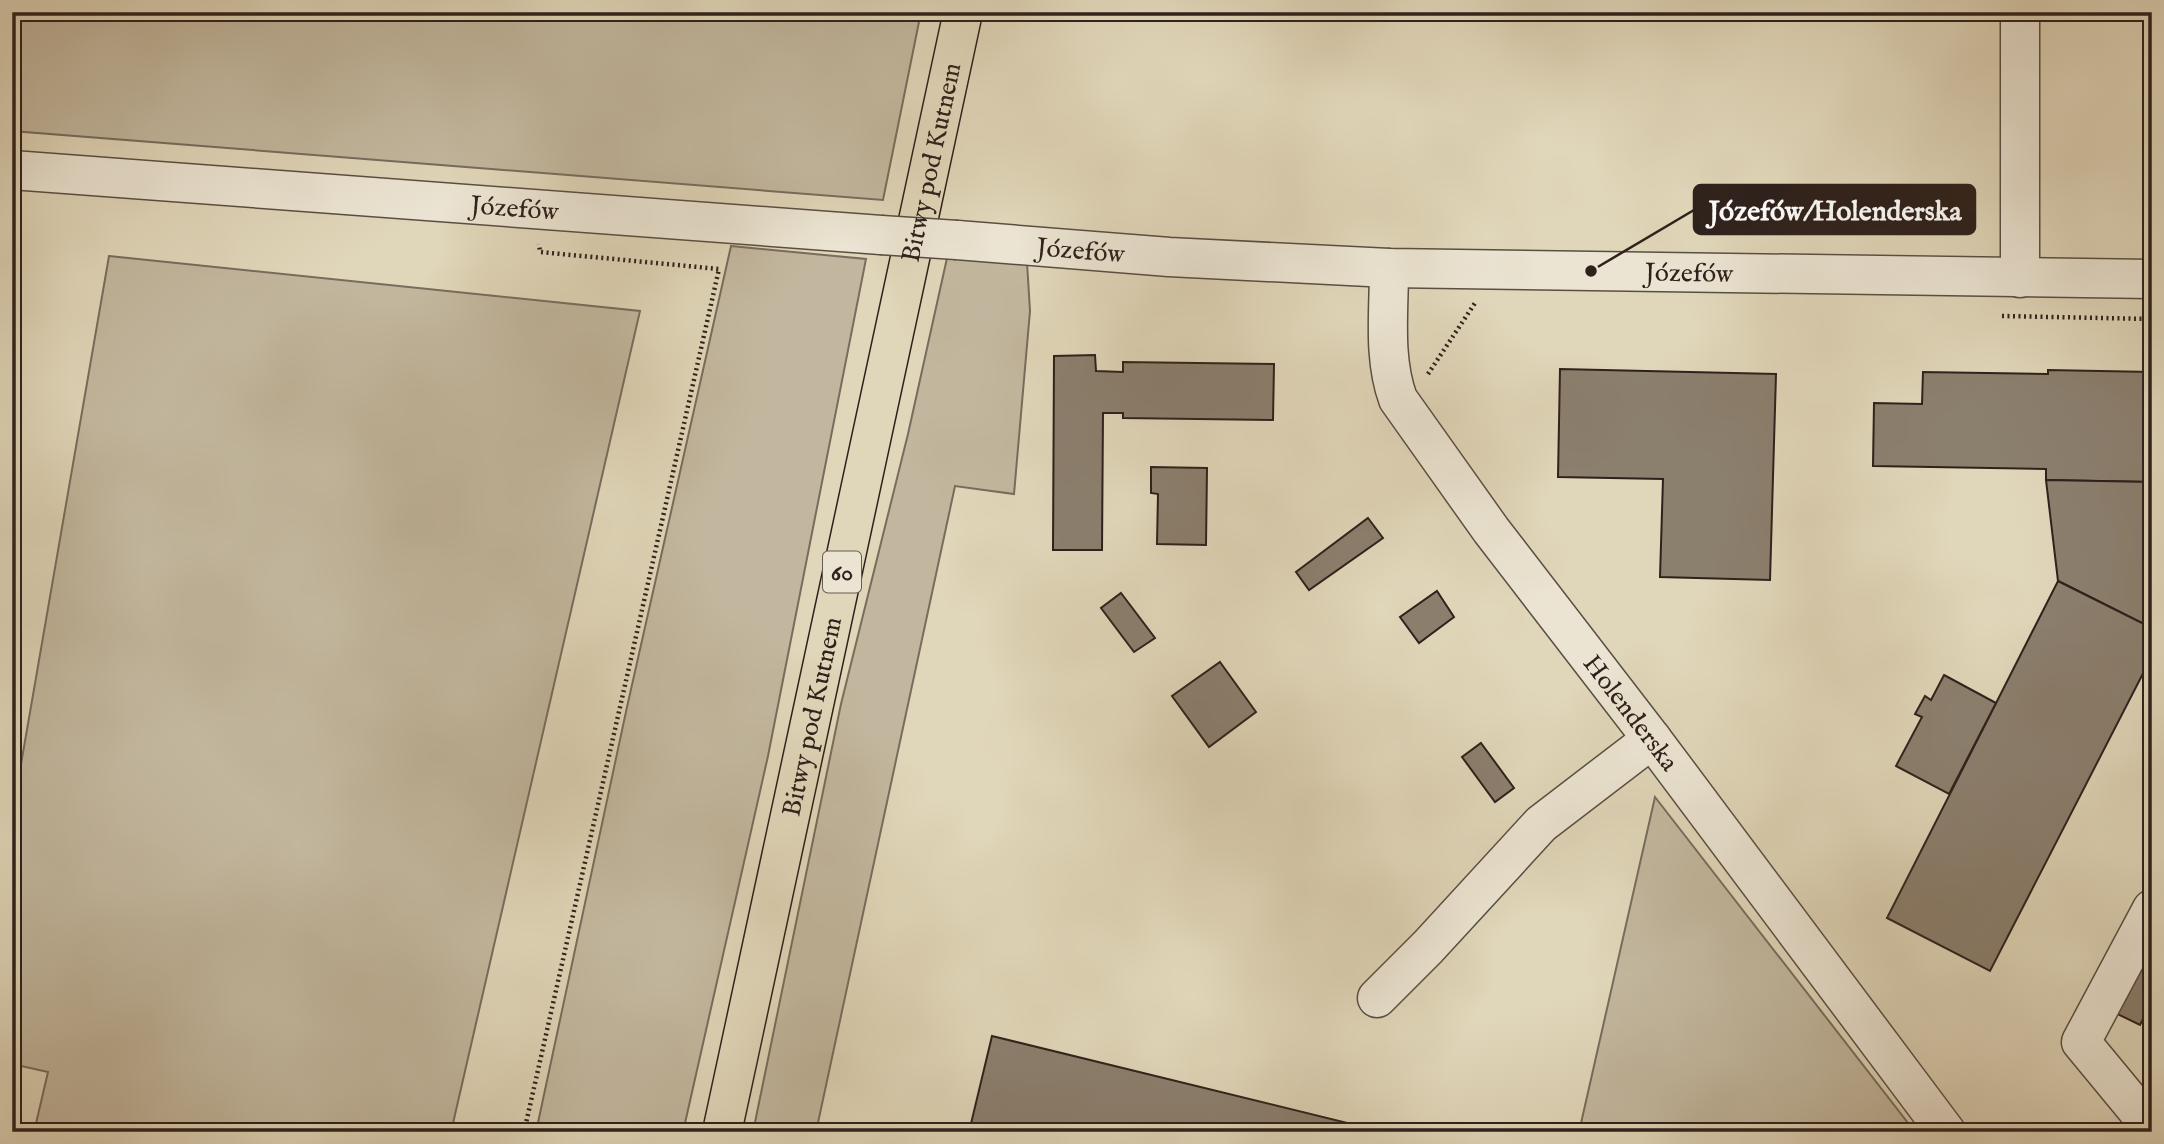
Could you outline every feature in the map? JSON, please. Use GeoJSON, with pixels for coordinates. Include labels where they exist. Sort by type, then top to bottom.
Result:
{"type":"FeatureCollection","features":[{"type":"Feature","properties":{"kind":"main road","name":"Bitwy pod Kutnem"},"geometry":{"type":"LineString","coordinates":[[722,1132],[963,12]]}},
{"type":"Feature","properties":{"kind":"street"},"geometry":{"type":"LineString","coordinates":[[2020,12],[2020,278]]}},
{"type":"Feature","properties":{"kind":"street","name":"Józefów"},"geometry":{"type":"LineString","coordinates":[[12,170],[1169,257],[1389,268],[2152,279]]}},
{"type":"Feature","properties":{"kind":"street","name":"Holenderska"},"geometry":{"type":"LineString","coordinates":[[1389,268],[1388,355],[1390,378],[1398,400],[1491,530],[1946,1132]]}},
{"type":"Feature","properties":{"kind":"street"},"geometry":{"type":"LineString","coordinates":[[1377,998],[1428,947],[1541,824],[1652,740]]}},
{"type":"Feature","properties":{"kind":"street"},"geometry":{"type":"LineString","coordinates":[[2152,909],[2081,1042],[2152,1128]]}},
{"type":"Feature","properties":{"kind":"path"},"geometry":{"type":"LineString","coordinates":[[524,1132],[719,268],[540,252],[539,208]]}},
{"type":"Feature","properties":{"kind":"path"},"geometry":{"type":"LineString","coordinates":[[12,1125],[40,1132]]}},
{"type":"Feature","properties":{"kind":"shaded area"},"geometry":{"type":"Polygon","coordinates":[[[12,12],[921,12],[883,200],[12,131],[12,12]]]}},
{"type":"Feature","properties":{"kind":"shaded area"},"geometry":{"type":"Polygon","coordinates":[[[731,246],[866,259],[768,756],[683,1132],[536,1132],[627,707],[731,246]]]}},
{"type":"Feature","properties":{"kind":"shaded area"},"geometry":{"type":"Polygon","coordinates":[[[109,256],[640,311],[451,1132],[34,1132],[48,1072],[12,1064],[12,771],[20,770],[109,256]]]}},
{"type":"Feature","properties":{"kind":"shaded area"},"geometry":{"type":"Polygon","coordinates":[[[947,258],[1027,262],[1030,311],[1014,494],[955,486],[816,1132],[753,1132],[841,704],[908,434],[947,258]]]}},
{"type":"Feature","properties":{"kind":"shaded area"},"geometry":{"type":"Polygon","coordinates":[[[1655,797],[1915,1132],[1579,1132],[1655,797]]]}},
{"type":"Feature","properties":{"kind":"building"},"geometry":{"type":"Polygon","coordinates":[[[1095,355],[1096,371],[1123,372],[1123,362],[1274,364],[1273,420],[1123,418],[1123,413],[1103,413],[1102,550],[1053,550],[1054,356],[1095,355]]]}},
{"type":"Feature","properties":{"kind":"building"},"geometry":{"type":"Polygon","coordinates":[[[1560,369],[1776,374],[1770,580],[1660,577],[1663,479],[1558,477],[1560,369]]]}},
{"type":"Feature","properties":{"kind":"building"},"geometry":{"type":"Polygon","coordinates":[[[2048,370],[2152,372],[2152,482],[2046,480],[2046,469],[1873,466],[1874,403],[1922,404],[1923,372],[2048,374],[2048,370]]]}},
{"type":"Feature","properties":{"kind":"building"},"geometry":{"type":"Polygon","coordinates":[[[1151,467],[1207,468],[1206,545],[1157,544],[1158,494],[1151,493],[1151,467]]]}},
{"type":"Feature","properties":{"kind":"building"},"geometry":{"type":"Polygon","coordinates":[[[2046,480],[2152,482],[2152,628],[2058,581],[2046,480]]]}},
{"type":"Feature","properties":{"kind":"building"},"geometry":{"type":"Polygon","coordinates":[[[1368,518],[1383,538],[1309,590],[1296,572],[1368,518]]]}},
{"type":"Feature","properties":{"kind":"building"},"geometry":{"type":"Polygon","coordinates":[[[2058,581],[2152,628],[2152,656],[1990,971],[1887,918],[2058,581]]]}},
{"type":"Feature","properties":{"kind":"building"},"geometry":{"type":"Polygon","coordinates":[[[1437,591],[1454,617],[1419,643],[1400,617],[1437,591]]]}},
{"type":"Feature","properties":{"kind":"building"},"geometry":{"type":"Polygon","coordinates":[[[1121,593],[1155,638],[1134,652],[1101,608],[1121,593]]]}},
{"type":"Feature","properties":{"kind":"building"},"geometry":{"type":"Polygon","coordinates":[[[1220,662],[1256,712],[1209,747],[1172,696],[1220,662]]]}},
{"type":"Feature","properties":{"kind":"building"},"geometry":{"type":"Polygon","coordinates":[[[1944,675],[1996,703],[1949,794],[1896,766],[1922,717],[1915,714],[1925,696],[1931,700],[1944,675]]]}},
{"type":"Feature","properties":{"kind":"building"},"geometry":{"type":"Polygon","coordinates":[[[1481,743],[1514,788],[1495,802],[1462,757],[1481,743]]]}},
{"type":"Feature","properties":{"kind":"building"},"geometry":{"type":"Polygon","coordinates":[[[2152,897],[2152,1001],[2140,1025],[2097,1004],[2152,897]]]}},
{"type":"Feature","properties":{"kind":"building"},"geometry":{"type":"Polygon","coordinates":[[[992,1036],[1380,1131],[1380,1132],[969,1132],[992,1036]]]}},
{"type":"Feature","properties":{"kind":"place","name":"Józefów/Holenderska"},"geometry":{"type":"Point","coordinates":[1591,271]}}]}
